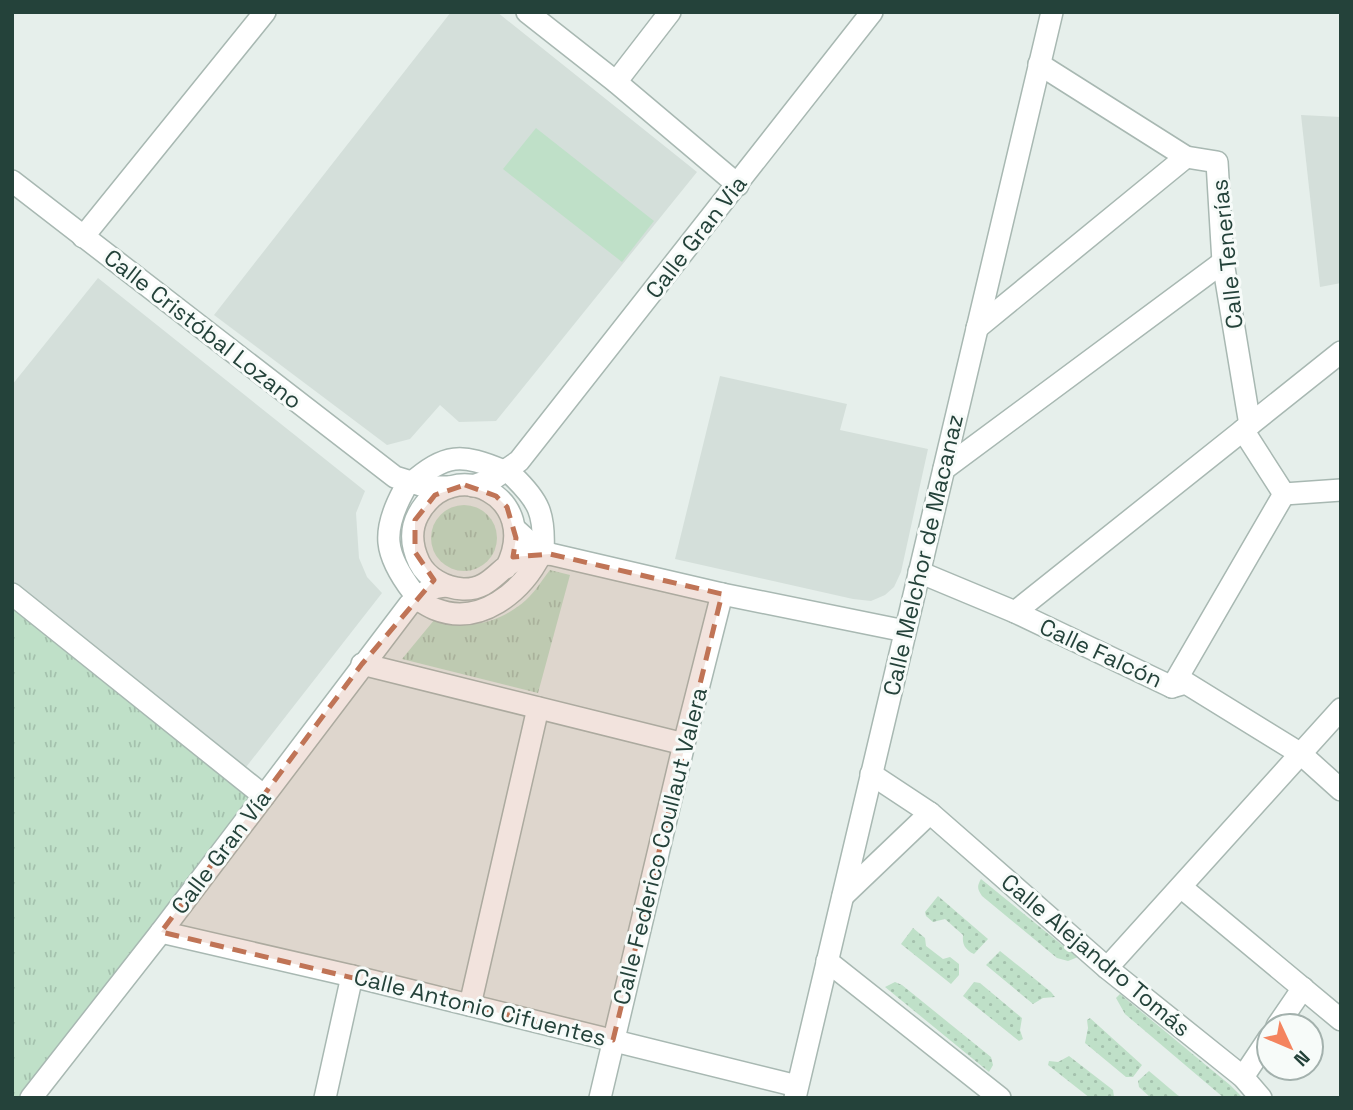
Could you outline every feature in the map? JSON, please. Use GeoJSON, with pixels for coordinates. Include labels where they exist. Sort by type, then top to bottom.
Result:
{"type":"FeatureCollection","features":[{"type":"Feature","properties":{"kind":"street"},"geometry":{"type":"LineString","coordinates":[[83,237],[265,12]]}},
{"type":"Feature","properties":{"kind":"street"},"geometry":{"type":"LineString","coordinates":[[527,12],[616,82],[738,185]]}},
{"type":"Feature","properties":{"kind":"street"},"geometry":{"type":"LineString","coordinates":[[616,82],[670,12]]}},
{"type":"Feature","properties":{"kind":"street","name":"Calle Gran Via"},"geometry":{"type":"LineString","coordinates":[[512,469],[872,12]]}},
{"type":"Feature","properties":{"kind":"street","name":"Calle Melchor de Macanaz"},"geometry":{"type":"LineString","coordinates":[[796,1092],[1052,12]]}},
{"type":"Feature","properties":{"kind":"street","name":"Calle Tenerías"},"geometry":{"type":"LineString","coordinates":[[1039,64],[1186,157],[1217,162],[1223,262],[1246,428],[1284,494]]}},
{"type":"Feature","properties":{"kind":"street"},"geometry":{"type":"LineString","coordinates":[[977,328],[1186,157]]}},
{"type":"Feature","properties":{"kind":"street","name":"Calle Cristóbal Lozano"},"geometry":{"type":"LineString","coordinates":[[12,181],[403,484]]}},
{"type":"Feature","properties":{"kind":"street"},"geometry":{"type":"LineString","coordinates":[[944,469],[1223,262]]}},
{"type":"Feature","properties":{"kind":"street"},"geometry":{"type":"LineString","coordinates":[[1015,612],[1341,352]]}},
{"type":"Feature","properties":{"kind":"street"},"geometry":{"type":"LineString","coordinates":[[462,458],[512,469],[538,505],[544,524],[545,553],[518,589],[495,605],[456,614],[413,599],[393,562],[388,526],[403,484],[445,460],[462,458]]}},
{"type":"Feature","properties":{"kind":"street"},"geometry":{"type":"LineString","coordinates":[[403,484],[427,488],[473,486],[512,469]]}},
{"type":"Feature","properties":{"kind":"street"},"geometry":{"type":"LineString","coordinates":[[506,568],[513,554],[516,538],[507,507],[512,469]]}},
{"type":"Feature","properties":{"kind":"street"},"geometry":{"type":"LineString","coordinates":[[403,484],[414,503],[412,536],[419,561],[433,579],[447,586]]}},
{"type":"Feature","properties":{"kind":"street"},"geometry":{"type":"LineString","coordinates":[[473,486],[496,496],[507,507]]}},
{"type":"Feature","properties":{"kind":"street"},"geometry":{"type":"LineString","coordinates":[[415,520],[423,505],[449,487]]}},
{"type":"Feature","properties":{"kind":"street"},"geometry":{"type":"LineString","coordinates":[[1172,687],[1284,494],[1341,489]]}},
{"type":"Feature","properties":{"kind":"street"},"geometry":{"type":"LineString","coordinates":[[515,529],[545,553],[722,594],[905,631]]}},
{"type":"Feature","properties":{"kind":"street"},"geometry":{"type":"LineString","coordinates":[[413,599],[432,587],[479,587],[494,579],[517,559],[545,553]]}},
{"type":"Feature","properties":{"kind":"street"},"geometry":{"type":"LineString","coordinates":[[413,599],[419,561]]}},
{"type":"Feature","properties":{"kind":"street","name":"Calle Falcón"},"geometry":{"type":"LineString","coordinates":[[919,572],[1015,612],[1172,687],[1186,683],[1301,754],[1341,790]]}},
{"type":"Feature","properties":{"kind":"street"},"geometry":{"type":"LineString","coordinates":[[12,594],[264,796]]}},
{"type":"Feature","properties":{"kind":"street","name":"Calle Federico Coullaut Valera"},"geometry":{"type":"LineString","coordinates":[[600,1098],[722,594]]}},
{"type":"Feature","properties":{"kind":"street","name":"Calle Gran Vía"},"geometry":{"type":"LineString","coordinates":[[31,1098],[161,932],[413,599]]}},
{"type":"Feature","properties":{"kind":"street"},"geometry":{"type":"LineString","coordinates":[[362,664],[684,744]]}},
{"type":"Feature","properties":{"kind":"street"},"geometry":{"type":"LineString","coordinates":[[470,1005],[538,708]]}},
{"type":"Feature","properties":{"kind":"street"},"geometry":{"type":"LineString","coordinates":[[1107,968],[1341,709]]}},
{"type":"Feature","properties":{"kind":"street","name":"Calle Alejandro Tomás"},"geometry":{"type":"LineString","coordinates":[[872,774],[930,813],[1107,968],[1243,1077],[1261,1098]]}},
{"type":"Feature","properties":{"kind":"street"},"geometry":{"type":"LineString","coordinates":[[843,895],[930,813]]}},
{"type":"Feature","properties":{"kind":"street"},"geometry":{"type":"LineString","coordinates":[[1181,887],[1341,1020]]}},
{"type":"Feature","properties":{"kind":"street","name":"Calle Antonio Cifuentes"},"geometry":{"type":"LineString","coordinates":[[161,932],[613,1040],[796,1092]]}},
{"type":"Feature","properties":{"kind":"street"},"geometry":{"type":"LineString","coordinates":[[827,961],[992,1096]]}},
{"type":"Feature","properties":{"kind":"street"},"geometry":{"type":"LineString","coordinates":[[326,1098],[352,976]]}},
{"type":"Feature","properties":{"kind":"street"},"geometry":{"type":"LineString","coordinates":[[1287,1012],[1303,988]]}},
{"type":"Feature","properties":{"kind":"street"},"geometry":{"type":"LineString","coordinates":[[1243,1077],[1255,1059]]}},
{"type":"Feature","properties":{"kind":"highlighted area"},"geometry":{"type":"Polygon","coordinates":[[[465,485],[496,496],[507,507],[516,538],[513,557],[550,554],[722,594],[613,1040],[161,932],[362,664],[434,580],[415,552],[415,520],[435,495],[465,485]]]}},
{"type":"Feature","properties":{"kind":"shaded area"},"geometry":{"type":"Polygon","coordinates":[[[451,12],[497,12],[697,172],[496,421],[459,422],[440,405],[410,439],[387,445],[214,315],[451,12]]]}},
{"type":"Feature","properties":{"kind":"shaded area"},"geometry":{"type":"Polygon","coordinates":[[[1301,115],[1341,117],[1341,283],[1320,287],[1301,115]]]}},
{"type":"Feature","properties":{"kind":"shaded area"},"geometry":{"type":"Polygon","coordinates":[[[98,278],[365,491],[356,513],[359,558],[367,577],[382,593],[243,771],[12,591],[12,385],[98,278]]]}},
{"type":"Feature","properties":{"kind":"shaded area"},"geometry":{"type":"Polygon","coordinates":[[[720,376],[847,404],[840,430],[928,449],[901,572],[894,587],[885,595],[871,601],[853,599],[675,559],[720,376]]]}},
{"type":"Feature","properties":{"kind":"green space"},"geometry":{"type":"Polygon","coordinates":[[[536,128],[654,221],[622,262],[503,169],[536,128]]]}},
{"type":"Feature","properties":{"kind":"green space"},"geometry":{"type":"Polygon","coordinates":[[[464,505],[477,508],[487,515],[494,525],[497,538],[494,551],[487,561],[477,568],[464,571],[451,568],[441,561],[434,551],[431,538],[434,525],[441,515],[451,508],[464,505]]]}},
{"type":"Feature","properties":{"kind":"green space"},"geometry":{"type":"Polygon","coordinates":[[[550,570],[570,575],[538,693],[402,659],[435,619],[447,623],[471,624],[494,619],[526,600],[550,570]]]}},
{"type":"Feature","properties":{"kind":"green space"},"geometry":{"type":"Polygon","coordinates":[[[12,594],[264,796],[31,1098],[12,1098],[12,594]]]}},
{"type":"Feature","properties":{"kind":"green space"},"geometry":{"type":"Polygon","coordinates":[[[981,879],[1078,957],[1068,961],[1057,958],[982,896],[978,888],[981,879]]]}},
{"type":"Feature","properties":{"kind":"green space"},"geometry":{"type":"Polygon","coordinates":[[[938,896],[988,939],[974,954],[965,946],[963,935],[945,919],[933,922],[926,916],[925,912],[938,896]]]}},
{"type":"Feature","properties":{"kind":"green space"},"geometry":{"type":"Polygon","coordinates":[[[913,928],[925,938],[926,946],[943,959],[950,957],[959,964],[959,975],[951,984],[901,944],[913,928]]]}},
{"type":"Feature","properties":{"kind":"green space"},"geometry":{"type":"Polygon","coordinates":[[[1000,951],[1055,997],[1043,998],[1033,1004],[986,965],[1000,951]]]}},
{"type":"Feature","properties":{"kind":"green space"},"geometry":{"type":"Polygon","coordinates":[[[895,982],[991,1057],[993,1065],[989,1072],[885,987],[895,982]]]}},
{"type":"Feature","properties":{"kind":"green space"},"geometry":{"type":"Polygon","coordinates":[[[974,982],[980,983],[1022,1018],[1020,1030],[1023,1039],[1019,1041],[963,996],[974,982]]]}},
{"type":"Feature","properties":{"kind":"green space"},"geometry":{"type":"Polygon","coordinates":[[[1120,994],[1243,1098],[1224,1098],[1125,1014],[1116,998],[1120,994]]]}},
{"type":"Feature","properties":{"kind":"green space"},"geometry":{"type":"Polygon","coordinates":[[[1090,1018],[1142,1065],[1133,1077],[1126,1077],[1085,1043],[1087,1020],[1090,1018]]]}},
{"type":"Feature","properties":{"kind":"green space"},"geometry":{"type":"Polygon","coordinates":[[[1069,1056],[1113,1090],[1114,1097],[1090,1098],[1048,1065],[1049,1061],[1058,1062],[1069,1056]]]}},
{"type":"Feature","properties":{"kind":"green space"},"geometry":{"type":"Polygon","coordinates":[[[1149,1071],[1181,1098],[1151,1098],[1139,1087],[1138,1081],[1149,1071]]]}}]}
